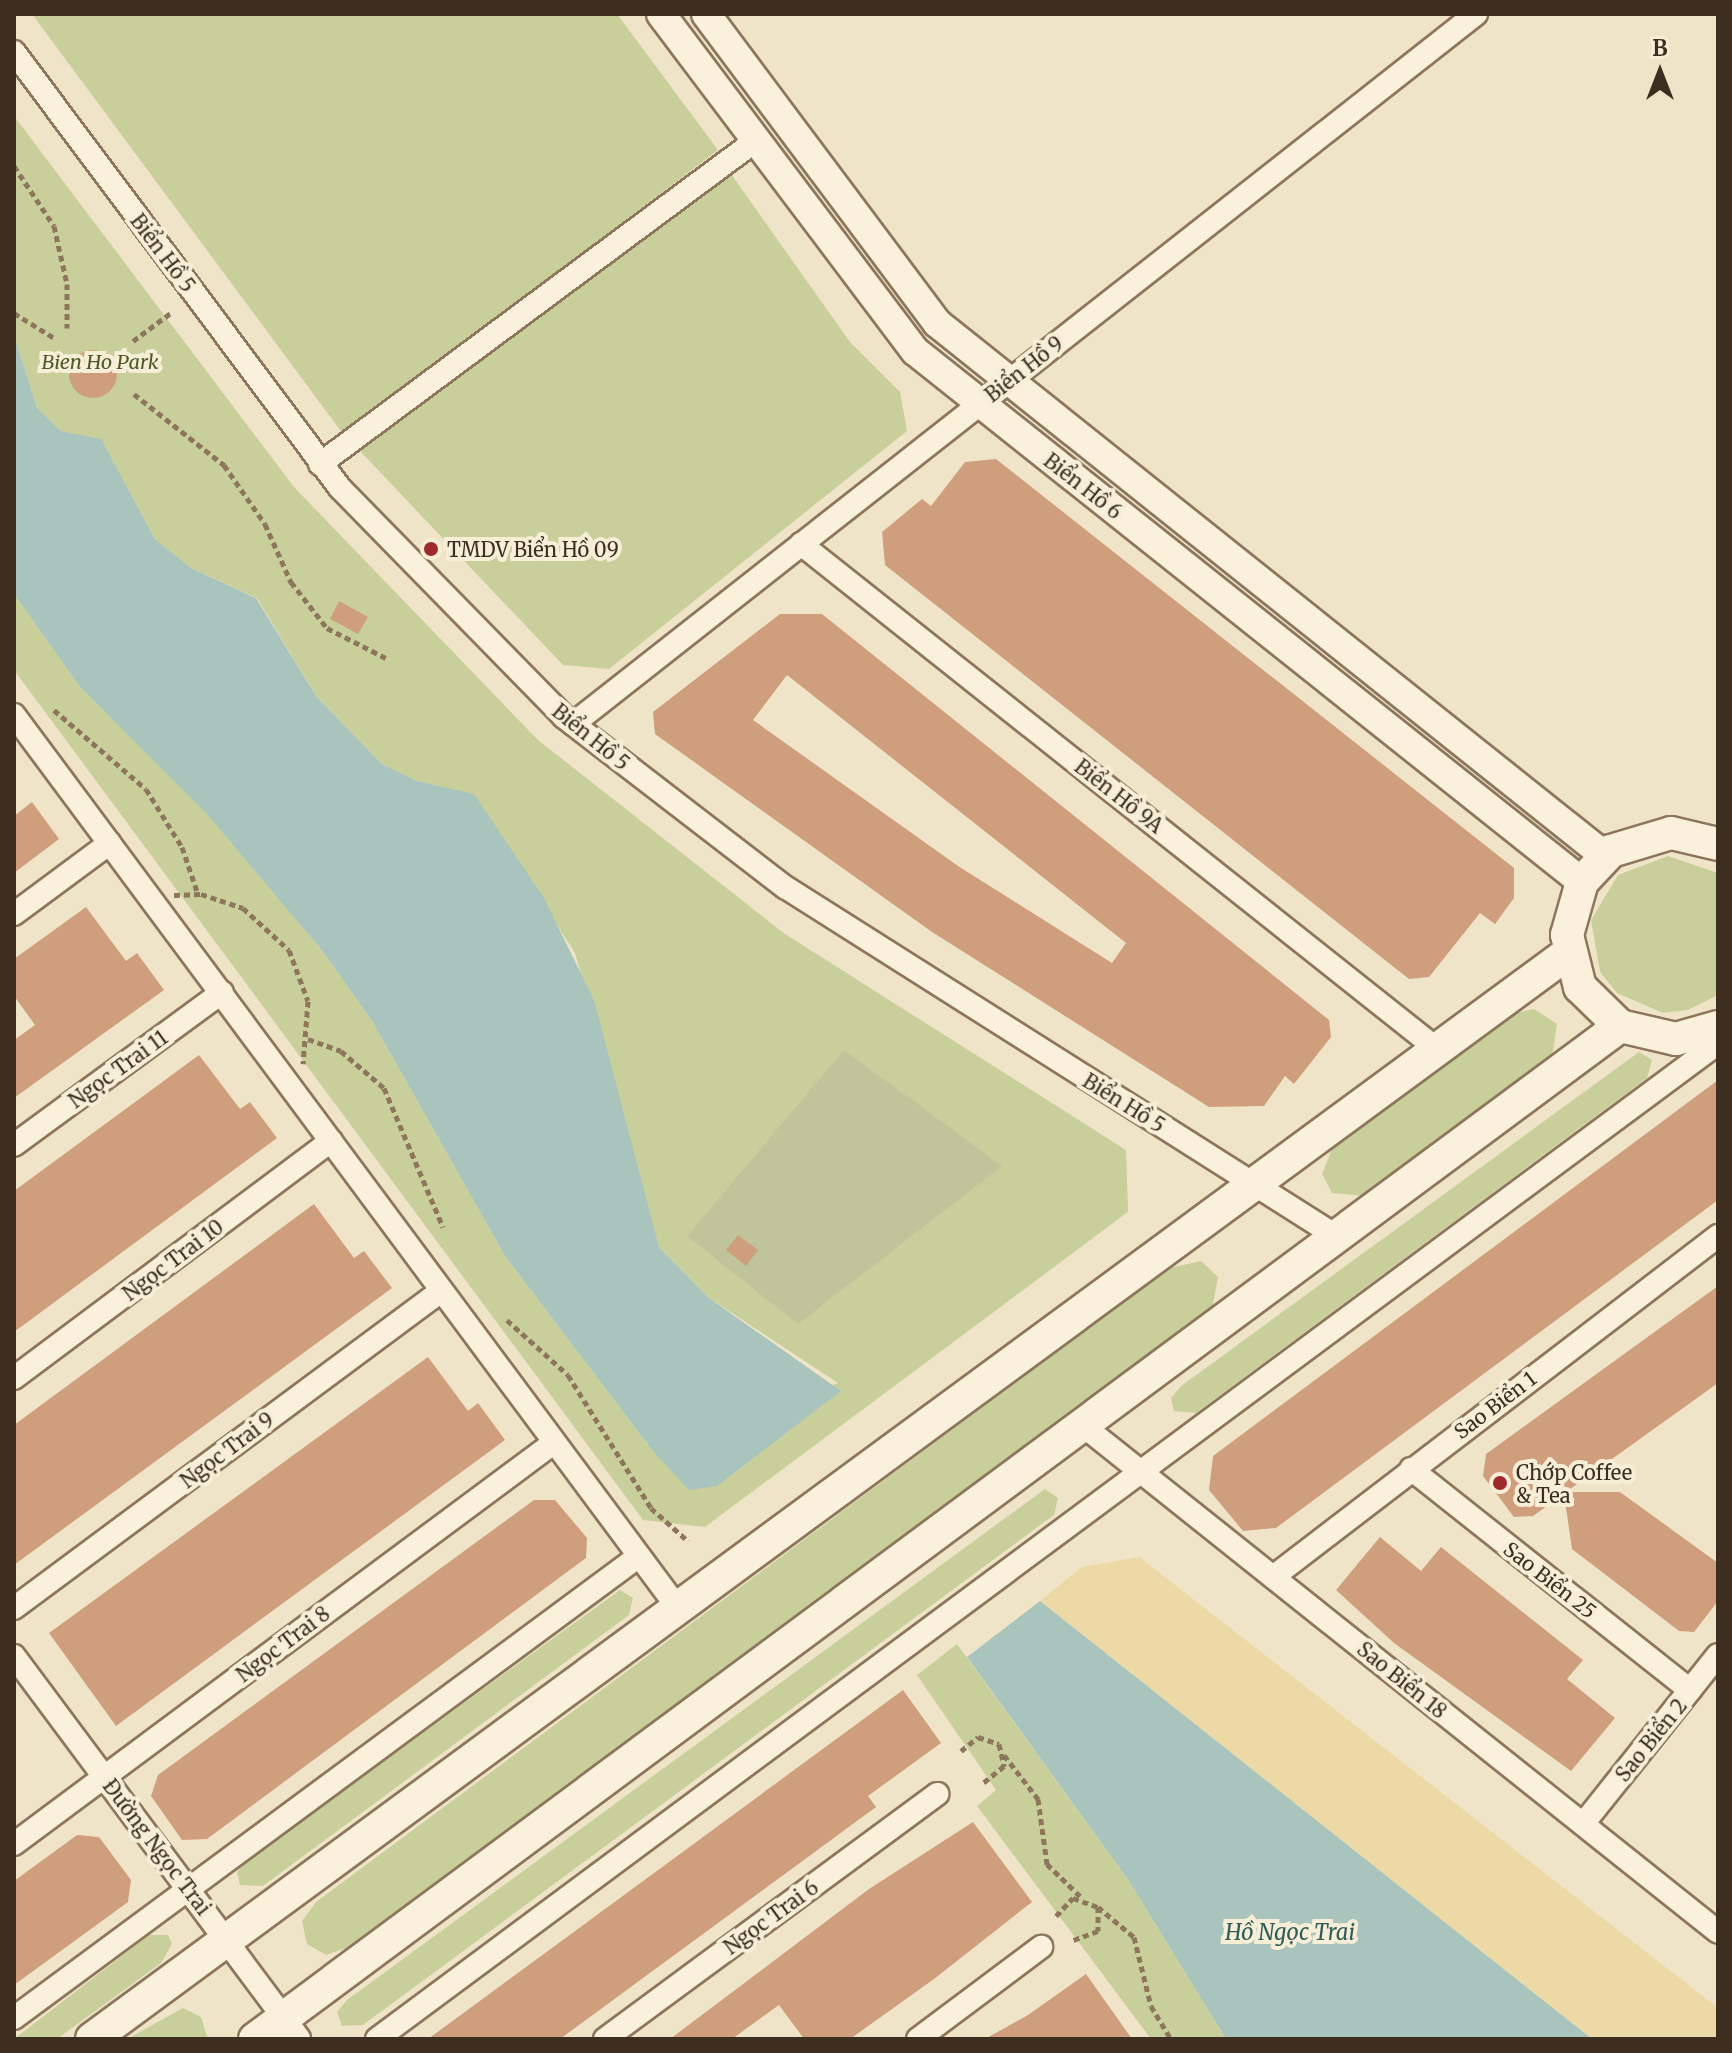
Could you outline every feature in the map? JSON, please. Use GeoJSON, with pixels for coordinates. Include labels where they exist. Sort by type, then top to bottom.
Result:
{"type":"FeatureCollection","features":[{"type":"Feature","properties":{"kind":"main road"},"geometry":{"type":"LineString","coordinates":[[1717,843],[1650,835],[1605,856],[1582,882],[1568,917],[1568,953],[1591,1002],[1620,1026],[1676,1039],[1718,1027]]}},
{"type":"Feature","properties":{"kind":"main road"},"geometry":{"type":"LineString","coordinates":[[92,2039],[1568,953]]}},
{"type":"Feature","properties":{"kind":"main road"},"geometry":{"type":"LineString","coordinates":[[255,2039],[291,2028],[1336,1236],[1620,1026]]}},
{"type":"Feature","properties":{"kind":"street","name":"Biển Hồ 6"},"geometry":{"type":"LineString","coordinates":[[661,14],[897,332],[980,404],[1582,882]]}},
{"type":"Feature","properties":{"kind":"street","name":"Biển Hồ 6"},"geometry":{"type":"LineString","coordinates":[[706,14],[925,310],[1008,382],[1605,856]]}},
{"type":"Feature","properties":{"kind":"street","name":"Biển Hồ 9"},"geometry":{"type":"LineString","coordinates":[[573,724],[1476,14]]}},
{"type":"Feature","properties":{"kind":"street","name":"Biển Hồ 5"},"geometry":{"type":"LineString","coordinates":[[14,52],[320,464],[573,724],[785,887],[1336,1236]]}},
{"type":"Feature","properties":{"kind":"street"},"geometry":{"type":"LineString","coordinates":[[320,464],[755,141]]}},
{"type":"Feature","properties":{"kind":"street","name":"Biển Hồ 9A"},"geometry":{"type":"LineString","coordinates":[[801,544],[1437,1049]]}},
{"type":"Feature","properties":{"kind":"street"},"geometry":{"type":"LineString","coordinates":[[14,715],[222,992],[552,1444],[678,1608]]}},
{"type":"Feature","properties":{"kind":"street"},"geometry":{"type":"LineString","coordinates":[[14,914],[110,843]]}},
{"type":"Feature","properties":{"kind":"street","name":"Ngọc Trai 11"},"geometry":{"type":"LineString","coordinates":[[14,1145],[222,992]]}},
{"type":"Feature","properties":{"kind":"street"},"geometry":{"type":"LineString","coordinates":[[377,2039],[1144,1474],[1718,1043]]}},
{"type":"Feature","properties":{"kind":"street","name":"Ngọc Trai 10"},"geometry":{"type":"LineString","coordinates":[[14,1378],[331,1141]]}},
{"type":"Feature","properties":{"kind":"street","name":"Sao Biển 1"},"geometry":{"type":"LineString","coordinates":[[1273,1577],[1718,1236]]}},
{"type":"Feature","properties":{"kind":"street","name":"Ngọc Trai 9"},"geometry":{"type":"LineString","coordinates":[[14,1608],[441,1291]]}},
{"type":"Feature","properties":{"kind":"street","name":"Sao Biển 18"},"geometry":{"type":"LineString","coordinates":[[1086,1428],[1583,1824],[1715,1924]]}},
{"type":"Feature","properties":{"kind":"street","name":"Ngọc Trai 8"},"geometry":{"type":"LineString","coordinates":[[14,1844],[552,1444]]}},
{"type":"Feature","properties":{"kind":"street","name":"Sao Biển 25"},"geometry":{"type":"LineString","coordinates":[[1411,1469],[1690,1690]]}},
{"type":"Feature","properties":{"kind":"street"},"geometry":{"type":"LineString","coordinates":[[14,2018],[639,1556]]}},
{"type":"Feature","properties":{"kind":"street","name":"Sao Biển 2"},"geometry":{"type":"LineString","coordinates":[[1583,1824],[1718,1655]]}},
{"type":"Feature","properties":{"kind":"street","name":"Đường Ngọc Trai"},"geometry":{"type":"LineString","coordinates":[[14,1656],[291,2028]]}},
{"type":"Feature","properties":{"kind":"street","name":"Ngọc Trai 6"},"geometry":{"type":"LineString","coordinates":[[605,2039],[937,1794]]}},
{"type":"Feature","properties":{"kind":"street"},"geometry":{"type":"LineString","coordinates":[[918,2039],[1041,1947]]}},
{"type":"Feature","properties":{"kind":"path"},"geometry":{"type":"LineString","coordinates":[[14,166],[54,226],[67,284],[67,328]]}},
{"type":"Feature","properties":{"kind":"path"},"geometry":{"type":"LineString","coordinates":[[133,341],[172,312]]}},
{"type":"Feature","properties":{"kind":"path"},"geometry":{"type":"LineString","coordinates":[[14,313],[56,339]]}},
{"type":"Feature","properties":{"kind":"path"},"geometry":{"type":"LineString","coordinates":[[134,394],[224,465],[265,524],[291,582],[327,628],[386,658]]}},
{"type":"Feature","properties":{"kind":"path"},"geometry":{"type":"LineString","coordinates":[[54,710],[146,789],[182,847],[198,894]]}},
{"type":"Feature","properties":{"kind":"path"},"geometry":{"type":"LineString","coordinates":[[173,895],[198,894],[243,908],[279,936],[305,984],[308,1039],[302,1070]]}},
{"type":"Feature","properties":{"kind":"path"},"geometry":{"type":"LineString","coordinates":[[308,1039],[341,1051],[384,1088],[443,1227]]}},
{"type":"Feature","properties":{"kind":"path"},"geometry":{"type":"LineString","coordinates":[[507,1320],[568,1375],[651,1508],[688,1541]]}},
{"type":"Feature","properties":{"kind":"path"},"geometry":{"type":"LineString","coordinates":[[961,1751],[986,1737],[1038,1799],[1047,1864],[1082,1898],[1098,1907],[1134,1937],[1151,2006],[1171,2039]]}},
{"type":"Feature","properties":{"kind":"path"},"geometry":{"type":"LineString","coordinates":[[983,1783],[1001,1772],[1004,1755]]}},
{"type":"Feature","properties":{"kind":"path"},"geometry":{"type":"LineString","coordinates":[[1056,1916],[1065,1903],[1082,1898]]}},
{"type":"Feature","properties":{"kind":"path"},"geometry":{"type":"LineString","coordinates":[[1073,1940],[1098,1931],[1098,1907]]}},
{"type":"Feature","properties":{"kind":"green space"},"geometry":{"type":"Polygon","coordinates":[[[32,14],[617,14],[718,150],[343,434],[32,14]]]}},
{"type":"Feature","properties":{"kind":"green space","name":"Bien Ho Park"},"geometry":{"type":"Polygon","coordinates":[[[14,116],[294,487],[538,740],[785,934],[1126,1150],[1128,1212],[705,1527],[643,1520],[14,670],[14,594],[80,687],[207,813],[324,953],[372,1021],[505,1256],[652,1450],[838,1383],[709,1298],[659,1247],[575,953],[474,795],[417,781],[382,764],[316,696],[257,598],[191,568],[155,539],[101,440],[61,431],[37,408],[14,335],[14,116]]]}},
{"type":"Feature","properties":{"kind":"green space"},"geometry":{"type":"Polygon","coordinates":[[[731,174],[850,342],[900,392],[907,431],[609,669],[563,665],[360,451],[731,174]]]}},
{"type":"Feature","properties":{"kind":"green space"},"geometry":{"type":"Polygon","coordinates":[[[1668,856],[1718,873],[1718,995],[1688,1010],[1663,1013],[1617,993],[1600,972],[1591,920],[1618,875],[1668,856]]]}},
{"type":"Feature","properties":{"kind":"green space"},"geometry":{"type":"Polygon","coordinates":[[[1534,1009],[1557,1024],[1552,1057],[1364,1196],[1332,1193],[1322,1174],[1332,1149],[1515,1013],[1534,1009]]]}},
{"type":"Feature","properties":{"kind":"green space"},"geometry":{"type":"Polygon","coordinates":[[[844,1050],[1002,1166],[798,1324],[687,1236],[844,1050]]]}},
{"type":"Feature","properties":{"kind":"green space"},"geometry":{"type":"Polygon","coordinates":[[[1639,1052],[1652,1060],[1647,1078],[1196,1413],[1174,1411],[1171,1398],[1181,1386],[1639,1052]]]}},
{"type":"Feature","properties":{"kind":"green space"},"geometry":{"type":"Polygon","coordinates":[[[1201,1261],[1218,1277],[1212,1309],[349,1947],[326,1955],[307,1944],[302,1921],[316,1902],[1170,1268],[1201,1261]]]}},
{"type":"Feature","properties":{"kind":"green space"},"geometry":{"type":"Polygon","coordinates":[[[1045,1489],[1058,1498],[1054,1515],[363,2025],[342,2026],[337,2012],[347,2000],[1045,1489]]]}},
{"type":"Feature","properties":{"kind":"green space"},"geometry":{"type":"Polygon","coordinates":[[[620,1590],[633,1598],[629,1615],[263,1886],[240,1885],[237,1872],[247,1860],[620,1590]]]}},
{"type":"Feature","properties":{"kind":"green space"},"geometry":{"type":"Polygon","coordinates":[[[957,1644],[1129,1881],[1226,2039],[1151,2039],[977,1806],[996,1790],[917,1675],[957,1644]]]}},
{"type":"Feature","properties":{"kind":"green space"},"geometry":{"type":"Polygon","coordinates":[[[149,1935],[168,1935],[172,1944],[161,1963],[57,2039],[14,2039],[149,1935]]]}},
{"type":"Feature","properties":{"kind":"green space"},"geometry":{"type":"Polygon","coordinates":[[[183,2008],[201,2017],[208,2039],[127,2039],[183,2008]]]}},
{"type":"Feature","properties":{"kind":"sand"},"geometry":{"type":"Polygon","coordinates":[[[1139,1557],[1718,2008],[1718,2039],[1592,2039],[1040,1601],[1082,1567],[1139,1557]]]}},
{"type":"Feature","properties":{"kind":"water"},"geometry":{"type":"Polygon","coordinates":[[[14,335],[37,408],[61,431],[101,439],[155,539],[191,568],[256,598],[316,696],[382,764],[417,781],[474,794],[544,898],[594,1000],[659,1247],[709,1298],[841,1391],[717,1486],[689,1490],[652,1450],[505,1256],[372,1021],[324,953],[207,814],[80,687],[14,594],[14,335]]]}},
{"type":"Feature","properties":{"kind":"water","name":"Hồ Ngọc Trai"},"geometry":{"type":"Polygon","coordinates":[[[1040,1601],[1592,2039],[1226,2039],[1129,1881],[967,1657],[1040,1601]]]}},
{"type":"Feature","properties":{"kind":"building"},"geometry":{"type":"Polygon","coordinates":[[[93,350],[102,351],[110,357],[116,365],[116,383],[110,391],[102,397],[93,398],[84,397],[76,391],[70,383],[69,374],[70,365],[76,357],[84,351],[93,350]]]}},
{"type":"Feature","properties":{"kind":"building"},"geometry":{"type":"Polygon","coordinates":[[[996,459],[1514,868],[1514,898],[1495,924],[1480,913],[1429,977],[1409,979],[885,565],[882,532],[922,499],[931,506],[965,462],[996,459]]]}},
{"type":"Feature","properties":{"kind":"building"},"geometry":{"type":"Polygon","coordinates":[[[339,601],[368,617],[358,634],[330,619],[339,601]]]}},
{"type":"Feature","properties":{"kind":"building"},"geometry":{"type":"Polygon","coordinates":[[[780,614],[822,614],[1329,1020],[1331,1037],[1294,1084],[1285,1076],[1264,1106],[1209,1107],[932,932],[655,734],[653,712],[780,614]],[[787,675],[753,720],[958,866],[1112,963],[1126,943],[787,675]]]}},
{"type":"Feature","properties":{"kind":"building"},"geometry":{"type":"Polygon","coordinates":[[[32,802],[59,839],[14,873],[14,816],[32,802]]]}},
{"type":"Feature","properties":{"kind":"building"},"geometry":{"type":"Polygon","coordinates":[[[86,907],[126,961],[137,953],[164,990],[14,1098],[14,1040],[35,1025],[14,996],[14,959],[86,907]]]}},
{"type":"Feature","properties":{"kind":"building"},"geometry":{"type":"Polygon","coordinates":[[[199,1055],[240,1109],[250,1102],[277,1138],[14,1332],[14,1191],[199,1055]]]}},
{"type":"Feature","properties":{"kind":"building"},"geometry":{"type":"Polygon","coordinates":[[[1718,1080],[1718,1200],[1276,1528],[1243,1531],[1209,1490],[1213,1456],[1718,1080]]]}},
{"type":"Feature","properties":{"kind":"building"},"geometry":{"type":"Polygon","coordinates":[[[314,1204],[354,1258],[364,1251],[392,1288],[14,1565],[14,1425],[314,1204]]]}},
{"type":"Feature","properties":{"kind":"building"},"geometry":{"type":"Polygon","coordinates":[[[738,1235],[758,1250],[746,1266],[726,1250],[738,1235]]]}},
{"type":"Feature","properties":{"kind":"building"},"geometry":{"type":"Polygon","coordinates":[[[1718,1286],[1718,1383],[1566,1492],[1620,1492],[1718,1563],[1718,1601],[1694,1632],[1679,1631],[1572,1549],[1564,1494],[1533,1516],[1514,1517],[1483,1476],[1486,1454],[1718,1286]]]}},
{"type":"Feature","properties":{"kind":"building"},"geometry":{"type":"Polygon","coordinates":[[[428,1357],[468,1411],[478,1403],[505,1440],[116,1726],[49,1633],[428,1357]]]}},
{"type":"Feature","properties":{"kind":"building"},"geometry":{"type":"Polygon","coordinates":[[[534,1500],[555,1500],[587,1538],[586,1558],[207,1839],[182,1840],[151,1796],[158,1775],[534,1500]]]}},
{"type":"Feature","properties":{"kind":"building"},"geometry":{"type":"Polygon","coordinates":[[[1380,1537],[1421,1571],[1441,1547],[1583,1660],[1567,1679],[1615,1718],[1571,1771],[1394,1643],[1336,1590],[1380,1537]]]}},
{"type":"Feature","properties":{"kind":"building"},"geometry":{"type":"Polygon","coordinates":[[[903,1690],[941,1743],[868,1796],[876,1807],[560,2039],[428,2039],[903,1690]]]}},
{"type":"Feature","properties":{"kind":"building"},"geometry":{"type":"Polygon","coordinates":[[[973,1822],[1032,1902],[934,1979],[850,2039],[804,2039],[779,2005],[732,2039],[670,2039],[869,1889],[973,1822]]]}},
{"type":"Feature","properties":{"kind":"building"},"geometry":{"type":"Polygon","coordinates":[[[77,1835],[99,1837],[131,1880],[128,1902],[14,1985],[14,1881],[77,1835]]]}},
{"type":"Feature","properties":{"kind":"building"},"geometry":{"type":"Polygon","coordinates":[[[1086,1974],[1132,2039],[985,2039],[1028,2015],[1086,1974]]]}},
{"type":"Feature","properties":{"kind":"place","name":"TMDV Biển Hồ 09"},"geometry":{"type":"Point","coordinates":[431,549]}},
{"type":"Feature","properties":{"kind":"place","name":"Chớp Coffee & Tea"},"geometry":{"type":"Point","coordinates":[1500,1483]}}]}
